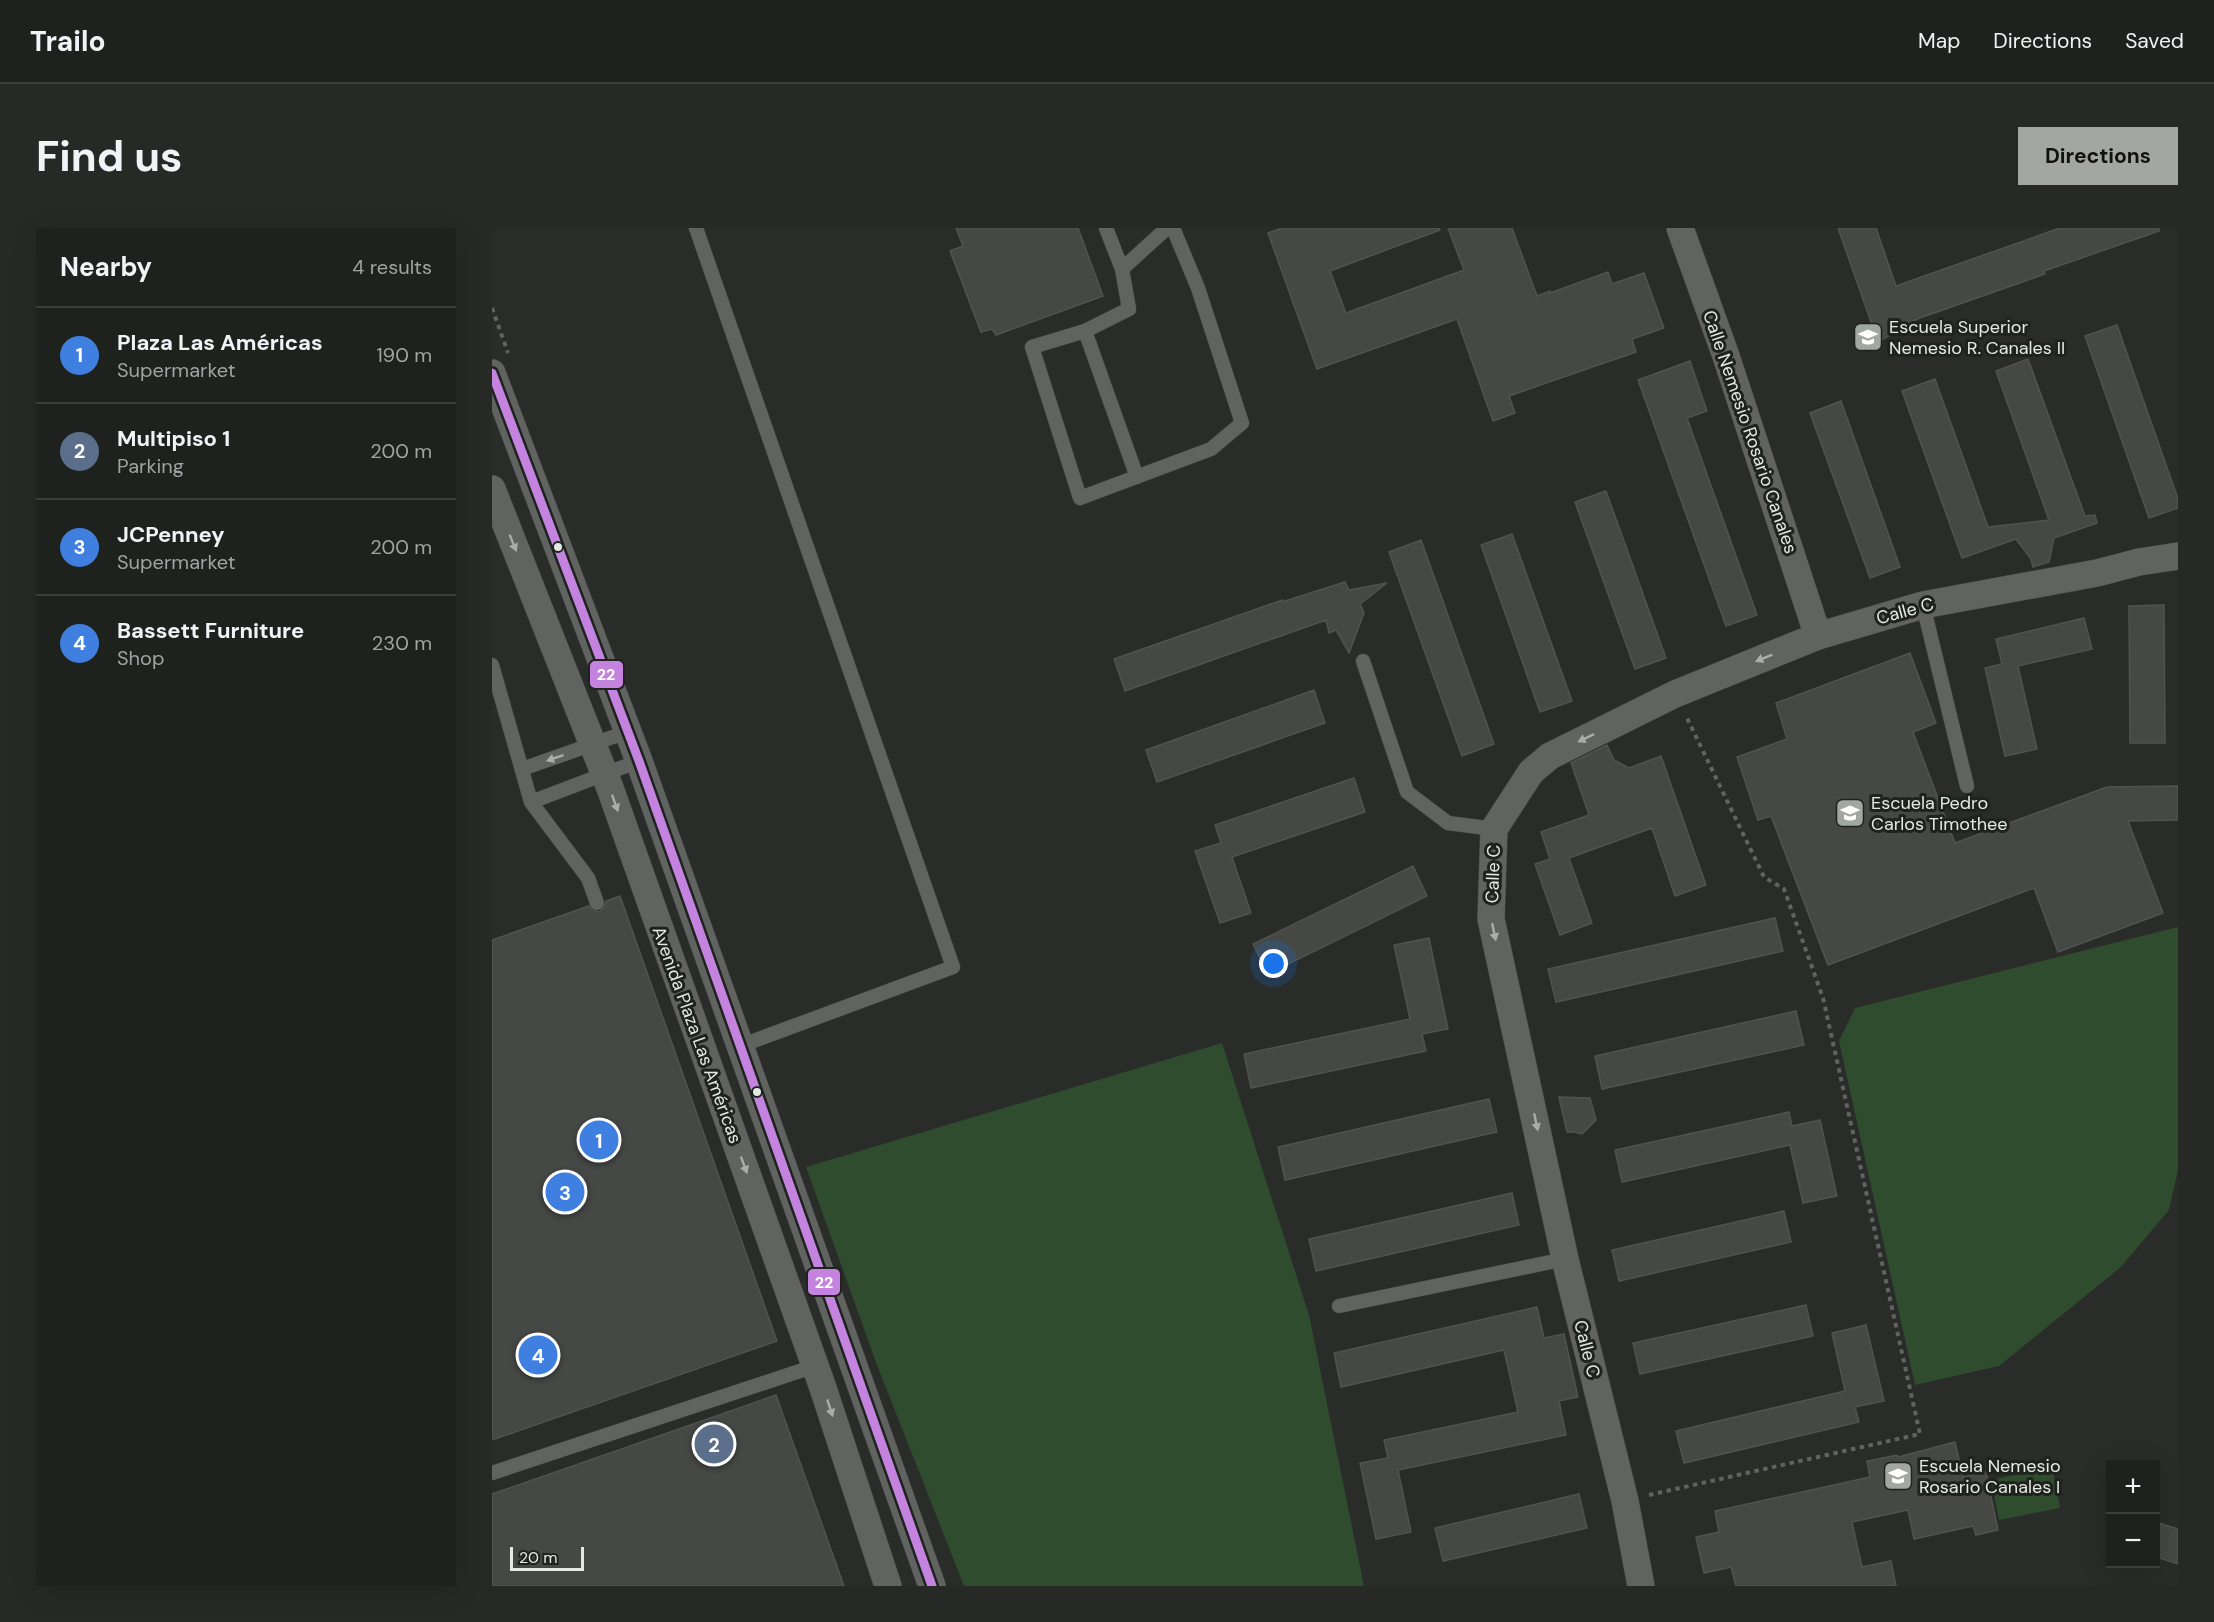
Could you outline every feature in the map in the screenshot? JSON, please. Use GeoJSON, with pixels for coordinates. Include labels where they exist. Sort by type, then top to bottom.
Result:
{"type":"FeatureCollection","features":[{"type":"Feature","properties":{"kind":"street","name":"Calle Nemesio Rosario Canales"},"geometry":{"type":"LineString","coordinates":[[1680,228],[1726,356],[1818,636]]}},
{"type":"Feature","properties":{"kind":"street","name":"Avenida Plaza Las Américas"},"geometry":{"type":"LineString","coordinates":[[492,373],[639,761],[932,1586]]}},
{"type":"Feature","properties":{"kind":"street","name":"Avenida Plaza Las Américas"},"geometry":{"type":"LineString","coordinates":[[492,489],[604,774],[815,1366],[888,1586]]}},
{"type":"Feature","properties":{"kind":"street","name":"Calle C"},"geometry":{"type":"LineString","coordinates":[[1641,1586],[1624,1501],[1565,1259],[1491,919],[1494,830],[1531,771],[1550,756],[1675,694],[1818,636],[1923,605],[2178,556]]}},
{"type":"Feature","properties":{"kind":"lane"},"geometry":{"type":"LineString","coordinates":[[696,228],[953,967],[740,1046]]}},
{"type":"Feature","properties":{"kind":"lane"},"geometry":{"type":"LineString","coordinates":[[1106,228],[1122,269],[1129,309],[1085,331],[1032,347],[1080,498],[1211,448],[1242,423],[1198,288],[1173,228]]}},
{"type":"Feature","properties":{"kind":"lane"},"geometry":{"type":"LineString","coordinates":[[1122,269],[1167,228]]}},
{"type":"Feature","properties":{"kind":"lane"},"geometry":{"type":"LineString","coordinates":[[1085,331],[1137,477]]}},
{"type":"Feature","properties":{"kind":"lane"},"geometry":{"type":"LineString","coordinates":[[1923,605],[1967,786]]}},
{"type":"Feature","properties":{"kind":"lane"},"geometry":{"type":"LineString","coordinates":[[1363,661],[1407,792],[1448,823],[1494,830]]}},
{"type":"Feature","properties":{"kind":"lane"},"geometry":{"type":"LineString","coordinates":[[492,665],[531,802],[588,878],[597,903]]}},
{"type":"Feature","properties":{"kind":"lane"},"geometry":{"type":"LineString","coordinates":[[522,769],[627,732]]}},
{"type":"Feature","properties":{"kind":"lane"},"geometry":{"type":"LineString","coordinates":[[531,802],[639,761]]}},
{"type":"Feature","properties":{"kind":"lane"},"geometry":{"type":"LineString","coordinates":[[1339,1306],[1565,1259]]}},
{"type":"Feature","properties":{"kind":"lane"},"geometry":{"type":"LineString","coordinates":[[492,1473],[815,1366]]}},
{"type":"Feature","properties":{"kind":"path"},"geometry":{"type":"LineString","coordinates":[[1624,1501],[1920,1434],[1823,998],[1784,889],[1764,876],[1675,694]]}},
{"type":"Feature","properties":{"kind":"green space"},"geometry":{"type":"Polygon","coordinates":[[[2178,927],[2178,1170],[2169,1210],[2121,1267],[1999,1366],[1915,1385],[1839,1041],[1855,1008],[2178,927]]]}},
{"type":"Feature","properties":{"kind":"green space"},"geometry":{"type":"Polygon","coordinates":[[[1222,1043],[1309,1315],[1364,1586],[964,1586],[877,1365],[806,1167],[1222,1043]]]}},
{"type":"Feature","properties":{"kind":"green space"},"geometry":{"type":"Polygon","coordinates":[[[2052,1467],[2060,1508],[1999,1520],[1991,1480],[2052,1467]]]}},
{"type":"Feature","properties":{"kind":"building"},"geometry":{"type":"Polygon","coordinates":[[[956,228],[1078,228],[1103,296],[996,335],[992,329],[981,332],[950,251],[963,246],[956,228]]]}},
{"type":"Feature","properties":{"kind":"building"},"geometry":{"type":"Polygon","coordinates":[[[1282,228],[1439,228],[1440,230],[1330,271],[1346,313],[1464,270],[1448,228],[1512,228],[1537,296],[1608,272],[1612,284],[1644,273],[1664,328],[1632,339],[1636,352],[1509,396],[1515,413],[1493,421],[1457,319],[1317,369],[1268,233],[1282,228]]]}},
{"type":"Feature","properties":{"kind":"building"},"geometry":{"type":"Polygon","coordinates":[[[1838,228],[1876,228],[1896,286],[2060,228],[2159,228],[2159,231],[1917,319],[1878,342],[1838,228]]]}},
{"type":"Feature","properties":{"kind":"building"},"geometry":{"type":"Polygon","coordinates":[[[2117,325],[2178,499],[2178,508],[2149,518],[2085,336],[2117,325]]]}},
{"type":"Feature","properties":{"kind":"building"},"geometry":{"type":"Polygon","coordinates":[[[2028,359],[2085,516],[2095,515],[2097,523],[2054,538],[2049,562],[2033,567],[2031,559],[2016,539],[1962,558],[1902,391],[1935,379],[1988,527],[2049,520],[1996,371],[2028,359]]]}},
{"type":"Feature","properties":{"kind":"building"},"geometry":{"type":"Polygon","coordinates":[[[1690,361],[1707,411],[1687,418],[1757,615],[1726,626],[1638,380],[1690,361]]]}},
{"type":"Feature","properties":{"kind":"building"},"geometry":{"type":"Polygon","coordinates":[[[1841,401],[1900,567],[1870,578],[1810,413],[1841,401]]]}},
{"type":"Feature","properties":{"kind":"building"},"geometry":{"type":"Polygon","coordinates":[[[1606,491],[1666,658],[1635,669],[1575,502],[1606,491]]]}},
{"type":"Feature","properties":{"kind":"building"},"geometry":{"type":"Polygon","coordinates":[[[1512,534],[1572,701],[1540,712],[1481,545],[1512,534]]]}},
{"type":"Feature","properties":{"kind":"building"},"geometry":{"type":"Polygon","coordinates":[[[1421,540],[1494,744],[1462,756],[1389,552],[1421,540]]]}},
{"type":"Feature","properties":{"kind":"building"},"geometry":{"type":"Polygon","coordinates":[[[1345,582],[1349,590],[1387,583],[1360,604],[1364,613],[1349,653],[1336,630],[1329,633],[1326,620],[1125,691],[1114,659],[1282,600],[1282,602],[1345,582]]]}},
{"type":"Feature","properties":{"kind":"building"},"geometry":{"type":"Polygon","coordinates":[[[2164,605],[2165,743],[2130,743],[2129,606],[2164,605]]]}},
{"type":"Feature","properties":{"kind":"building"},"geometry":{"type":"Polygon","coordinates":[[[2084,618],[2092,649],[2018,666],[2037,749],[2005,756],[1985,668],[2002,664],[1996,639],[2084,618]]]}},
{"type":"Feature","properties":{"kind":"building","name":"Escuela Pedro Carlos Timothee"},"geometry":{"type":"Polygon","coordinates":[[[1910,653],[1936,723],[1913,732],[1955,843],[2107,787],[2178,786],[2178,820],[2128,821],[2163,913],[2058,952],[2034,888],[1828,965],[1771,816],[1758,820],[1737,757],[1787,739],[1776,703],[1910,653]]]}},
{"type":"Feature","properties":{"kind":"building"},"geometry":{"type":"Polygon","coordinates":[[[1314,690],[1325,723],[1157,782],[1146,750],[1314,690]]]}},
{"type":"Feature","properties":{"kind":"building"},"geometry":{"type":"Polygon","coordinates":[[[1607,745],[1614,760],[1629,768],[1661,756],[1706,885],[1675,896],[1652,828],[1569,858],[1592,923],[1560,935],[1535,864],[1550,859],[1541,832],[1589,815],[1571,763],[1607,745]]]}},
{"type":"Feature","properties":{"kind":"building"},"geometry":{"type":"Polygon","coordinates":[[[1354,778],[1365,812],[1232,857],[1251,913],[1220,923],[1195,851],[1221,843],[1215,825],[1354,778]]]}},
{"type":"Feature","properties":{"kind":"building"},"geometry":{"type":"Polygon","coordinates":[[[1413,866],[1427,896],[1268,974],[1253,944],[1413,866]]]}},
{"type":"Feature","properties":{"kind":"building"},"geometry":{"type":"Polygon","coordinates":[[[620,896],[777,1341],[492,1440],[492,940],[589,906],[592,910],[599,912],[604,908],[606,901],[620,896]]]}},
{"type":"Feature","properties":{"kind":"building"},"geometry":{"type":"Polygon","coordinates":[[[1775,918],[1783,951],[1556,1002],[1548,969],[1775,918]]]}},
{"type":"Feature","properties":{"kind":"building"},"geometry":{"type":"Polygon","coordinates":[[[1429,938],[1448,1029],[1422,1034],[1426,1051],[1251,1088],[1244,1054],[1410,1019],[1394,945],[1429,938]]]}},
{"type":"Feature","properties":{"kind":"building"},"geometry":{"type":"Polygon","coordinates":[[[1796,1011],[1804,1045],[1602,1089],[1595,1056],[1796,1011]]]}},
{"type":"Feature","properties":{"kind":"building"},"geometry":{"type":"Polygon","coordinates":[[[1559,1097],[1590,1098],[1596,1120],[1582,1134],[1567,1132],[1559,1097]]]}},
{"type":"Feature","properties":{"kind":"building"},"geometry":{"type":"Polygon","coordinates":[[[1489,1099],[1497,1132],[1285,1180],[1278,1147],[1489,1099]]]}},
{"type":"Feature","properties":{"kind":"building"},"geometry":{"type":"Polygon","coordinates":[[[1789,1112],[1792,1126],[1820,1120],[1837,1196],[1803,1203],[1790,1145],[1622,1182],[1615,1150],[1789,1112]]]}},
{"type":"Feature","properties":{"kind":"building"},"geometry":{"type":"Polygon","coordinates":[[[1512,1193],[1519,1225],[1316,1271],[1309,1239],[1512,1193]]]}},
{"type":"Feature","properties":{"kind":"building"},"geometry":{"type":"Polygon","coordinates":[[[1784,1211],[1791,1242],[1619,1281],[1612,1250],[1784,1211]]]}},
{"type":"Feature","properties":{"kind":"building"},"geometry":{"type":"Polygon","coordinates":[[[1806,1305],[1813,1336],[1640,1374],[1633,1343],[1806,1305]]]}},
{"type":"Feature","properties":{"kind":"building"},"geometry":{"type":"Polygon","coordinates":[[[1537,1307],[1544,1338],[1564,1334],[1578,1397],[1559,1401],[1566,1435],[1398,1470],[1411,1532],[1376,1539],[1360,1463],[1388,1458],[1384,1440],[1518,1412],[1504,1350],[1341,1387],[1334,1353],[1537,1307]]]}},
{"type":"Feature","properties":{"kind":"building"},"geometry":{"type":"Polygon","coordinates":[[[1866,1325],[1884,1401],[1855,1407],[1859,1422],[1684,1463],[1676,1431],[1845,1391],[1832,1333],[1866,1325]]]}},
{"type":"Feature","properties":{"kind":"building"},"geometry":{"type":"Polygon","coordinates":[[[776,1395],[844,1586],[492,1586],[492,1494],[776,1395]]]}},
{"type":"Feature","properties":{"kind":"building"},"geometry":{"type":"Polygon","coordinates":[[[1955,1442],[1963,1477],[1986,1472],[1998,1530],[1976,1535],[1973,1526],[1914,1539],[1908,1510],[1852,1522],[1862,1567],[1891,1561],[1896,1586],[1736,1586],[1731,1567],[1704,1573],[1696,1537],[1719,1532],[1715,1511],[1870,1477],[1867,1461],[1897,1455],[1898,1457],[1955,1442]]]}},
{"type":"Feature","properties":{"kind":"building"},"geometry":{"type":"Polygon","coordinates":[[[1579,1494],[1587,1528],[1443,1561],[1435,1528],[1579,1494]]]}},
{"type":"Feature","properties":{"kind":"building"},"geometry":{"type":"Polygon","coordinates":[[[2160,1523],[2178,1529],[2178,1564],[2160,1558],[2160,1523]]]}},
{"type":"Feature","properties":{"kind":"transit line","name":"22"},"geometry":{"type":"LineString","coordinates":[[492,373],[639,761],[932,1586]]}},
{"type":"Feature","properties":{"kind":"place","name":"Escuela Superior Nemesio R. Canales II"},"geometry":{"type":"Point","coordinates":[1868,337]}},
{"type":"Feature","properties":{"kind":"place","name":"Escuela Pedro Carlos Timothee"},"geometry":{"type":"Point","coordinates":[1850,813]}},
{"type":"Feature","properties":{"kind":"place","name":"Plaza Las Américas"},"geometry":{"type":"Point","coordinates":[599,1140]}},
{"type":"Feature","properties":{"kind":"place","name":"JCPenney"},"geometry":{"type":"Point","coordinates":[565,1192]}},
{"type":"Feature","properties":{"kind":"place","name":"Bassett Furniture"},"geometry":{"type":"Point","coordinates":[538,1355]}},
{"type":"Feature","properties":{"kind":"place","name":"Multipiso 1"},"geometry":{"type":"Point","coordinates":[714,1444]}},
{"type":"Feature","properties":{"kind":"place","name":"Escuela Nemesio Rosario Canales I"},"geometry":{"type":"Point","coordinates":[1898,1476]}}]}
